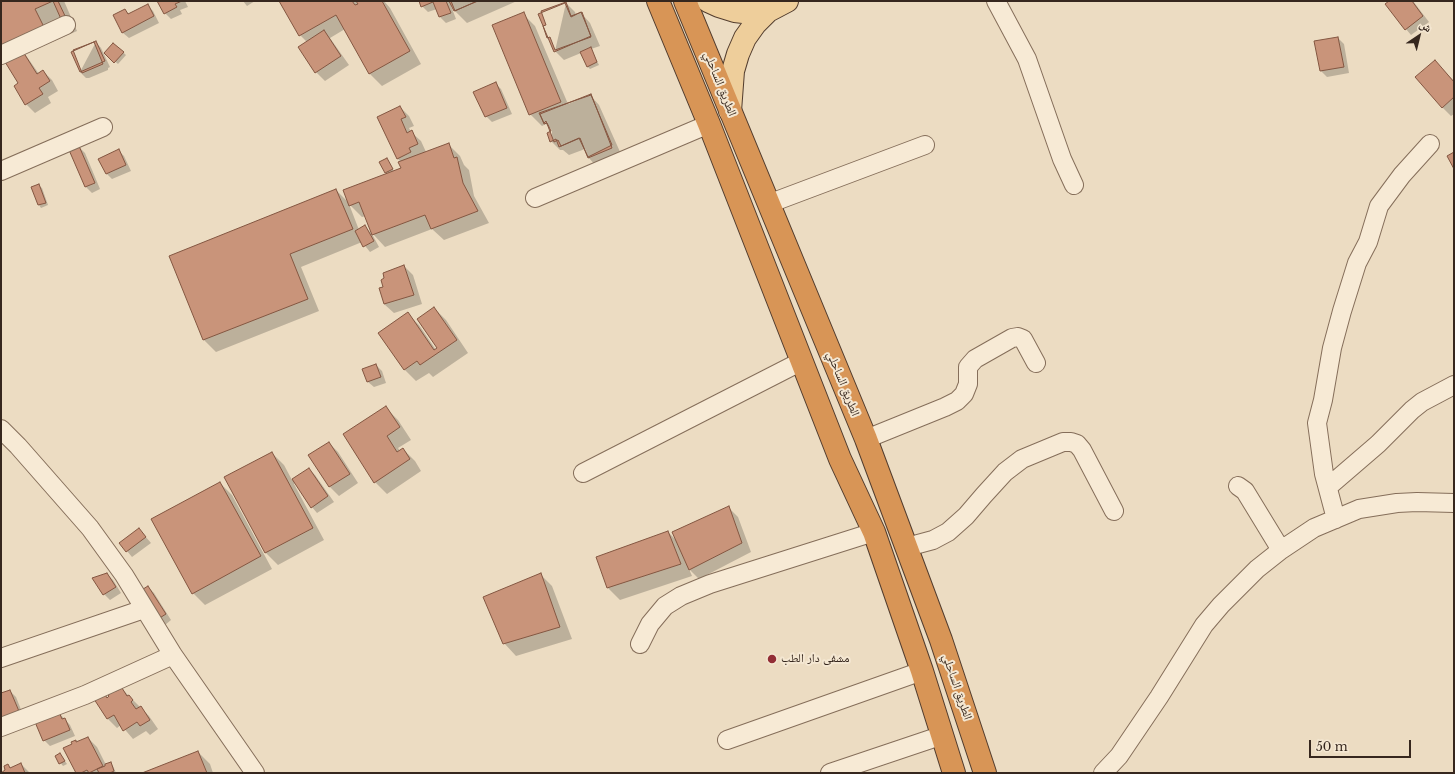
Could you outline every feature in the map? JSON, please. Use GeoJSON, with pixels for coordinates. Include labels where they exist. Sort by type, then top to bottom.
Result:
{"type":"FeatureCollection","features":[{"type":"Feature","properties":{"kind":"highway"},"geometry":{"type":"LineString","coordinates":[[658,1],[709,124],[840,459],[874,532],[922,671],[954,773]]}},
{"type":"Feature","properties":{"kind":"highway","name":"الطريق الساحلي"},"geometry":{"type":"LineString","coordinates":[[685,1],[866,439],[941,640],[985,773]]}},
{"type":"Feature","properties":{"kind":"main road"},"geometry":{"type":"LineString","coordinates":[[708,1],[735,11],[752,13],[768,11]]}},
{"type":"Feature","properties":{"kind":"main road"},"geometry":{"type":"LineString","coordinates":[[730,111],[733,71],[745,38],[768,11],[787,1]]}},
{"type":"Feature","properties":{"kind":"street"},"geometry":{"type":"LineString","coordinates":[[996,1],[1027,59],[1060,152],[1074,185]]}},
{"type":"Feature","properties":{"kind":"street"},"geometry":{"type":"LineString","coordinates":[[1,55],[66,25]]}},
{"type":"Feature","properties":{"kind":"street"},"geometry":{"type":"LineString","coordinates":[[535,198],[709,124]]}},
{"type":"Feature","properties":{"kind":"street"},"geometry":{"type":"LineString","coordinates":[[1,171],[103,127]]}},
{"type":"Feature","properties":{"kind":"street"},"geometry":{"type":"LineString","coordinates":[[1336,519],[1324,474],[1317,423],[1323,400],[1332,348],[1357,263],[1368,242],[1380,206],[1402,176],[1430,144]]}},
{"type":"Feature","properties":{"kind":"street"},"geometry":{"type":"LineString","coordinates":[[768,204],[925,145]]}},
{"type":"Feature","properties":{"kind":"street"},"geometry":{"type":"LineString","coordinates":[[866,439],[957,401],[964,394],[968,384],[968,366],[975,358],[1012,338],[1018,337],[1023,339],[1036,363]]}},
{"type":"Feature","properties":{"kind":"street"},"geometry":{"type":"LineString","coordinates":[[583,473],[802,361]]}},
{"type":"Feature","properties":{"kind":"street"},"geometry":{"type":"LineString","coordinates":[[1328,487],[1378,444],[1412,410],[1422,402],[1454,385]]}},
{"type":"Feature","properties":{"kind":"street"},"geometry":{"type":"LineString","coordinates":[[1,429],[18,446],[90,528],[124,575],[173,655],[255,773]]}},
{"type":"Feature","properties":{"kind":"street"},"geometry":{"type":"LineString","coordinates":[[907,546],[933,540],[948,532],[966,516],[1005,472],[1022,459],[1063,442],[1077,444],[1082,450],[1114,511]]}},
{"type":"Feature","properties":{"kind":"street"},"geometry":{"type":"LineString","coordinates":[[1238,486],[1244,491],[1280,550]]}},
{"type":"Feature","properties":{"kind":"street"},"geometry":{"type":"LineString","coordinates":[[1103,773],[1119,756],[1204,625],[1221,605],[1257,569],[1280,550],[1314,528],[1359,509],[1397,503],[1454,503]]}},
{"type":"Feature","properties":{"kind":"street"},"geometry":{"type":"LineString","coordinates":[[640,644],[650,624],[665,606],[681,596],[710,584],[874,532]]}},
{"type":"Feature","properties":{"kind":"street"},"geometry":{"type":"LineString","coordinates":[[1,658],[144,609]]}},
{"type":"Feature","properties":{"kind":"street"},"geometry":{"type":"LineString","coordinates":[[1,727],[85,696],[173,655]]}},
{"type":"Feature","properties":{"kind":"street"},"geometry":{"type":"LineString","coordinates":[[727,740],[922,671]]}},
{"type":"Feature","properties":{"kind":"street"},"geometry":{"type":"LineString","coordinates":[[830,773],[943,735]]}},
{"type":"Feature","properties":{"kind":"building"},"geometry":{"type":"Polygon","coordinates":[[[1,1],[58,1],[66,18],[1,47],[1,1]]]}},
{"type":"Feature","properties":{"kind":"building"},"geometry":{"type":"Polygon","coordinates":[[[53,1],[61,19],[44,27],[35,9],[53,1]]]}},
{"type":"Feature","properties":{"kind":"building"},"geometry":{"type":"Polygon","coordinates":[[[157,1],[182,1],[175,4],[177,7],[164,14],[157,1]]]}},
{"type":"Feature","properties":{"kind":"building"},"geometry":{"type":"Polygon","coordinates":[[[279,1],[352,1],[355,5],[358,4],[356,1],[382,1],[410,51],[369,74],[336,15],[299,36],[279,1]]]}},
{"type":"Feature","properties":{"kind":"building"},"geometry":{"type":"Polygon","coordinates":[[[419,1],[446,1],[451,13],[439,17],[433,2],[421,7],[419,1]]]}},
{"type":"Feature","properties":{"kind":"building"},"geometry":{"type":"Polygon","coordinates":[[[449,1],[478,1],[454,11],[449,1]]]}},
{"type":"Feature","properties":{"kind":"building"},"geometry":{"type":"Polygon","coordinates":[[[451,1],[477,1],[455,11],[451,1]]]}},
{"type":"Feature","properties":{"kind":"building"},"geometry":{"type":"Polygon","coordinates":[[[1389,1],[1412,1],[1423,16],[1405,30],[1385,4],[1389,1]]]}},
{"type":"Feature","properties":{"kind":"building"},"geometry":{"type":"Polygon","coordinates":[[[566,2],[571,16],[582,12],[591,37],[555,50],[550,37],[547,38],[543,26],[546,25],[541,11],[566,2]]]}},
{"type":"Feature","properties":{"kind":"building"},"geometry":{"type":"Polygon","coordinates":[[[565,3],[571,17],[581,12],[591,36],[554,52],[538,14],[565,3]]]}},
{"type":"Feature","properties":{"kind":"building"},"geometry":{"type":"Polygon","coordinates":[[[148,4],[154,16],[122,33],[113,15],[125,9],[128,14],[148,4]]]}},
{"type":"Feature","properties":{"kind":"building"},"geometry":{"type":"Polygon","coordinates":[[[524,12],[561,102],[529,115],[492,25],[524,12]]]}},
{"type":"Feature","properties":{"kind":"building"},"geometry":{"type":"Polygon","coordinates":[[[324,30],[341,56],[315,73],[298,47],[324,30]]]}},
{"type":"Feature","properties":{"kind":"building"},"geometry":{"type":"Polygon","coordinates":[[[1338,37],[1344,67],[1320,71],[1314,41],[1338,37]]]}},
{"type":"Feature","properties":{"kind":"building"},"geometry":{"type":"Polygon","coordinates":[[[96,41],[105,61],[80,72],[71,52],[96,41]]]}},
{"type":"Feature","properties":{"kind":"building"},"geometry":{"type":"Polygon","coordinates":[[[94,42],[103,64],[82,73],[73,50],[94,42]]]}},
{"type":"Feature","properties":{"kind":"building"},"geometry":{"type":"Polygon","coordinates":[[[113,43],[124,52],[114,63],[104,53],[113,43]]]}},
{"type":"Feature","properties":{"kind":"building"},"geometry":{"type":"Polygon","coordinates":[[[20,47],[37,74],[43,70],[50,81],[39,88],[43,94],[25,105],[14,86],[18,83],[2,57],[20,47]]]}},
{"type":"Feature","properties":{"kind":"building"},"geometry":{"type":"Polygon","coordinates":[[[591,47],[597,62],[587,67],[580,52],[591,47]]]}},
{"type":"Feature","properties":{"kind":"building"},"geometry":{"type":"Polygon","coordinates":[[[1435,60],[1454,82],[1454,97],[1442,108],[1415,77],[1435,60]]]}},
{"type":"Feature","properties":{"kind":"building"},"geometry":{"type":"Polygon","coordinates":[[[496,82],[507,108],[485,117],[473,92],[496,82]]]}},
{"type":"Feature","properties":{"kind":"building"},"geometry":{"type":"Polygon","coordinates":[[[591,94],[612,148],[588,158],[580,138],[559,147],[556,139],[550,142],[547,133],[551,131],[547,123],[544,124],[540,114],[591,94]]]}},
{"type":"Feature","properties":{"kind":"building"},"geometry":{"type":"Polygon","coordinates":[[[591,95],[612,145],[588,157],[579,138],[561,146],[558,140],[554,142],[546,121],[544,123],[539,113],[591,95]]]}},
{"type":"Feature","properties":{"kind":"building"},"geometry":{"type":"Polygon","coordinates":[[[400,106],[406,117],[401,119],[407,133],[412,130],[418,144],[409,148],[411,152],[397,159],[377,117],[400,106]]]}},
{"type":"Feature","properties":{"kind":"building"},"geometry":{"type":"Polygon","coordinates":[[[449,143],[454,158],[457,157],[463,183],[478,211],[431,229],[425,215],[372,235],[359,202],[349,206],[343,190],[401,168],[398,162],[449,143]]]}},
{"type":"Feature","properties":{"kind":"building"},"geometry":{"type":"Polygon","coordinates":[[[79,146],[95,183],[85,187],[69,150],[79,146]]]}},
{"type":"Feature","properties":{"kind":"building"},"geometry":{"type":"Polygon","coordinates":[[[119,149],[126,165],[106,174],[98,159],[119,149]]]}},
{"type":"Feature","properties":{"kind":"building"},"geometry":{"type":"Polygon","coordinates":[[[1454,152],[1454,169],[1447,156],[1454,152]]]}},
{"type":"Feature","properties":{"kind":"building"},"geometry":{"type":"Polygon","coordinates":[[[387,158],[393,169],[385,173],[379,162],[387,158]]]}},
{"type":"Feature","properties":{"kind":"building"},"geometry":{"type":"Polygon","coordinates":[[[39,184],[46,203],[38,205],[31,187],[39,184]]]}},
{"type":"Feature","properties":{"kind":"building"},"geometry":{"type":"Polygon","coordinates":[[[336,189],[353,229],[290,254],[308,299],[203,340],[169,256],[336,189]]]}},
{"type":"Feature","properties":{"kind":"building"},"geometry":{"type":"Polygon","coordinates":[[[365,225],[374,241],[363,247],[355,231],[365,225]]]}},
{"type":"Feature","properties":{"kind":"building"},"geometry":{"type":"Polygon","coordinates":[[[404,265],[414,295],[384,304],[379,288],[383,287],[381,280],[384,278],[383,273],[404,265]]]}},
{"type":"Feature","properties":{"kind":"building"},"geometry":{"type":"Polygon","coordinates":[[[434,307],[457,340],[420,365],[417,361],[404,370],[378,333],[408,312],[434,350],[437,348],[417,319],[434,307]]]}},
{"type":"Feature","properties":{"kind":"building"},"geometry":{"type":"Polygon","coordinates":[[[376,364],[381,377],[367,382],[362,369],[376,364]]]}},
{"type":"Feature","properties":{"kind":"building"},"geometry":{"type":"Polygon","coordinates":[[[386,406],[400,427],[387,436],[397,452],[403,448],[410,459],[374,483],[343,434],[386,406]]]}},
{"type":"Feature","properties":{"kind":"building"},"geometry":{"type":"Polygon","coordinates":[[[329,442],[350,474],[329,487],[308,455],[329,442]]]}},
{"type":"Feature","properties":{"kind":"building"},"geometry":{"type":"Polygon","coordinates":[[[272,452],[313,528],[265,553],[224,477],[272,452]]]}},
{"type":"Feature","properties":{"kind":"building"},"geometry":{"type":"Polygon","coordinates":[[[309,468],[328,496],[311,508],[292,479],[309,468]]]}},
{"type":"Feature","properties":{"kind":"building"},"geometry":{"type":"Polygon","coordinates":[[[220,482],[261,556],[192,594],[151,519],[220,482]]]}},
{"type":"Feature","properties":{"kind":"building"},"geometry":{"type":"Polygon","coordinates":[[[729,506],[742,543],[689,570],[672,532],[729,506]]]}},
{"type":"Feature","properties":{"kind":"building"},"geometry":{"type":"Polygon","coordinates":[[[139,528],[146,537],[126,552],[119,543],[139,528]]]}},
{"type":"Feature","properties":{"kind":"building"},"geometry":{"type":"Polygon","coordinates":[[[668,531],[681,564],[607,588],[596,557],[668,531]]]}},
{"type":"Feature","properties":{"kind":"building"},"geometry":{"type":"Polygon","coordinates":[[[107,573],[116,587],[103,595],[92,578],[107,573]]]}},
{"type":"Feature","properties":{"kind":"building"},"geometry":{"type":"Polygon","coordinates":[[[541,573],[560,627],[503,644],[483,597],[541,573]]]}},
{"type":"Feature","properties":{"kind":"building"},"geometry":{"type":"Polygon","coordinates":[[[148,586],[166,614],[158,619],[140,591],[148,586]]]}},
{"type":"Feature","properties":{"kind":"building"},"geometry":{"type":"Polygon","coordinates":[[[122,688],[127,696],[129,695],[133,700],[131,702],[136,709],[141,706],[150,720],[140,726],[137,722],[123,731],[114,715],[107,719],[92,696],[102,690],[107,698],[109,696],[108,695],[115,690],[116,691],[122,688]]]}},
{"type":"Feature","properties":{"kind":"building"},"geometry":{"type":"Polygon","coordinates":[[[10,690],[21,716],[1,723],[1,693],[10,690]]]}},
{"type":"Feature","properties":{"kind":"building"},"geometry":{"type":"Polygon","coordinates":[[[59,712],[62,719],[65,718],[70,730],[43,741],[35,722],[59,712]]]}},
{"type":"Feature","properties":{"kind":"building"},"geometry":{"type":"Polygon","coordinates":[[[88,737],[103,766],[89,773],[87,770],[81,773],[76,773],[63,748],[72,744],[71,742],[76,740],[76,742],[88,737]]]}},
{"type":"Feature","properties":{"kind":"building"},"geometry":{"type":"Polygon","coordinates":[[[198,751],[207,773],[142,773],[198,751]]]}},
{"type":"Feature","properties":{"kind":"building"},"geometry":{"type":"Polygon","coordinates":[[[60,753],[65,761],[59,764],[55,756],[60,753]]]}},
{"type":"Feature","properties":{"kind":"building"},"geometry":{"type":"Polygon","coordinates":[[[111,762],[114,771],[110,773],[99,773],[97,769],[111,762]]]}},
{"type":"Feature","properties":{"kind":"building"},"geometry":{"type":"Polygon","coordinates":[[[21,763],[25,773],[1,773],[5,770],[4,766],[8,764],[10,768],[21,763]]]}},
{"type":"Feature","properties":{"kind":"place","name":"مشفى دار الطب"},"geometry":{"type":"Point","coordinates":[772,659]}}]}
